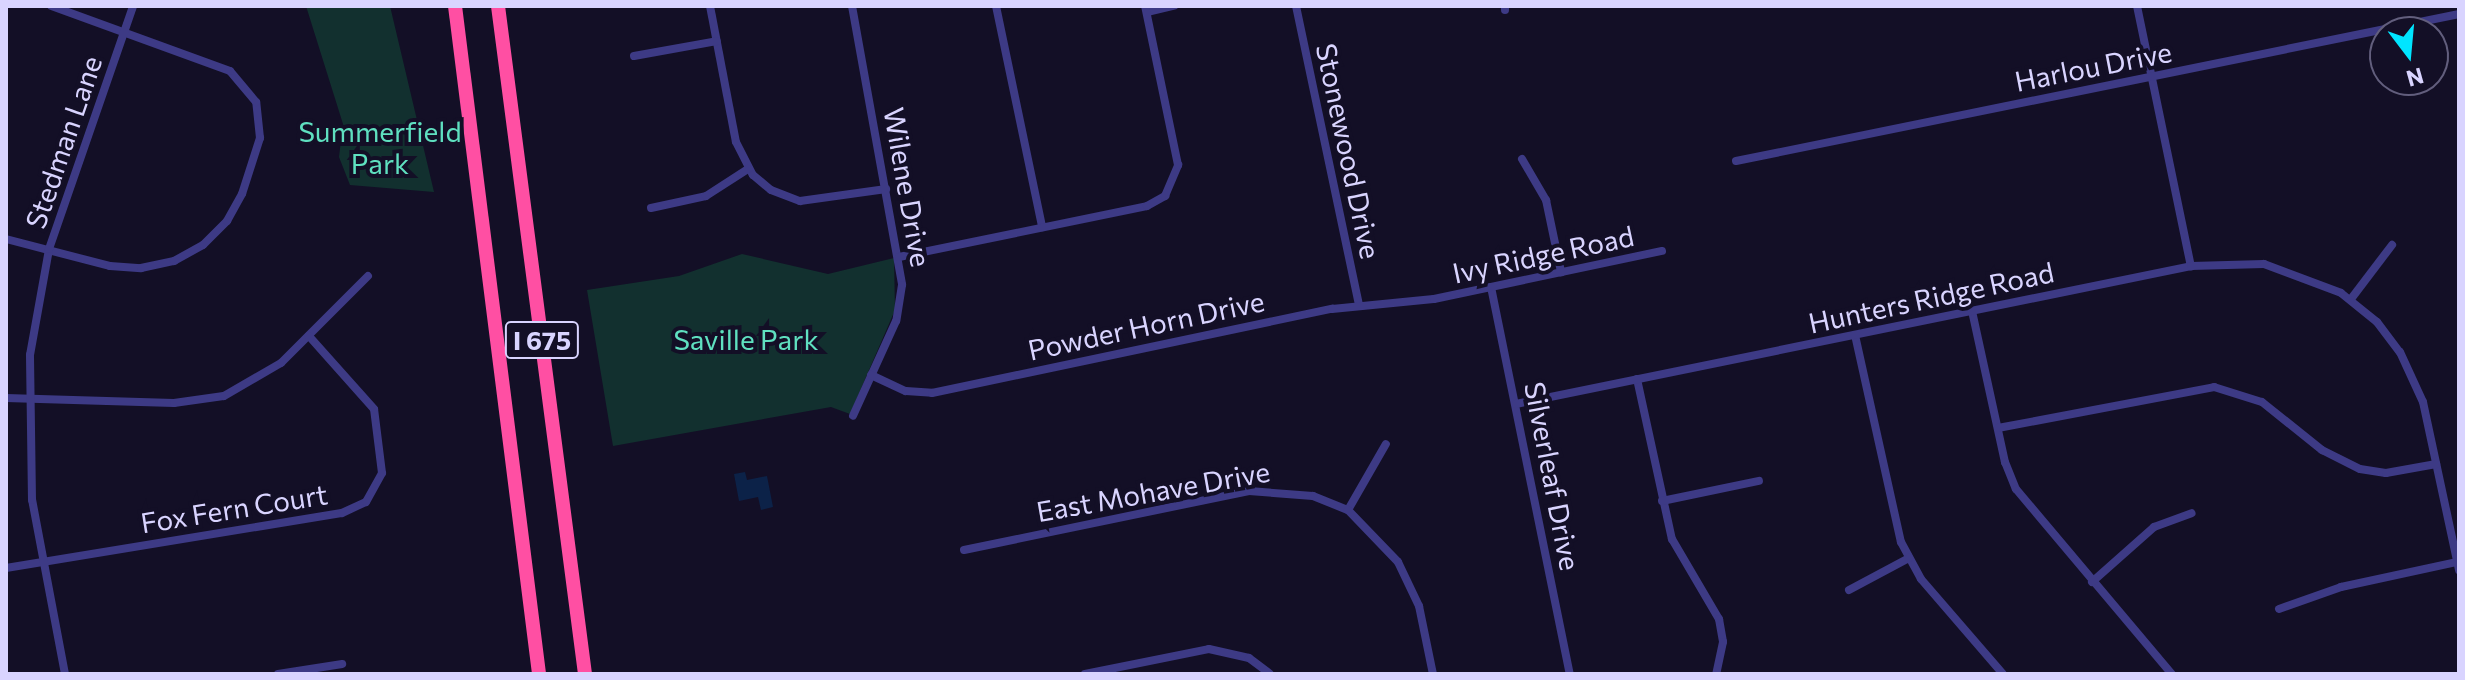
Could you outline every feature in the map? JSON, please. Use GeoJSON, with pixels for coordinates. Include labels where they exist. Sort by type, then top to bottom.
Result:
{"type":"FeatureCollection","features":[{"type":"Feature","properties":{"kind":"highway","name":"I 675"},"geometry":{"type":"LineString","coordinates":[[455,6],[539,674]]}},
{"type":"Feature","properties":{"kind":"highway","name":"I 675"},"geometry":{"type":"LineString","coordinates":[[498,6],[585,674]]}},
{"type":"Feature","properties":{"kind":"street"},"geometry":{"type":"LineString","coordinates":[[6,239],[126,268],[158,266],[189,254],[227,221],[257,151],[258,110],[236,76],[124,31],[51,6]]}},
{"type":"Feature","properties":{"kind":"street","name":"Stedman Lane"},"geometry":{"type":"LineString","coordinates":[[65,674],[29,477],[27,399],[34,322],[49,249],[133,6]]}},
{"type":"Feature","properties":{"kind":"street"},"geometry":{"type":"LineString","coordinates":[[710,6],[736,142],[748,169],[771,190],[800,201],[886,189]]}},
{"type":"Feature","properties":{"kind":"street","name":"Wilene Drive"},"geometry":{"type":"LineString","coordinates":[[852,6],[899,257],[899,311],[853,416]]}},
{"type":"Feature","properties":{"kind":"street"},"geometry":{"type":"LineString","coordinates":[[996,6],[1042,227]]}},
{"type":"Feature","properties":{"kind":"street"},"geometry":{"type":"LineString","coordinates":[[899,257],[1156,203],[1172,187],[1178,165],[1146,9],[1174,6]]}},
{"type":"Feature","properties":{"kind":"street","name":"Stonewood Drive"},"geometry":{"type":"LineString","coordinates":[[1296,6],[1359,304]]}},
{"type":"Feature","properties":{"kind":"street"},"geometry":{"type":"LineString","coordinates":[[2137,6],[2154,76],[2191,266]]}},
{"type":"Feature","properties":{"kind":"street","name":"Harlou Drive"},"geometry":{"type":"LineString","coordinates":[[1736,161],[2459,14]]}},
{"type":"Feature","properties":{"kind":"street"},"geometry":{"type":"LineString","coordinates":[[634,56],[717,41]]}},
{"type":"Feature","properties":{"kind":"street"},"geometry":{"type":"LineString","coordinates":[[1522,159],[1546,200],[1561,272]]}},
{"type":"Feature","properties":{"kind":"street"},"geometry":{"type":"LineString","coordinates":[[651,208],[706,196],[748,169]]}},
{"type":"Feature","properties":{"kind":"street"},"geometry":{"type":"LineString","coordinates":[[2279,609],[2341,587],[2458,566],[2423,402],[2408,367],[2377,322],[2351,299],[2392,245]]}},
{"type":"Feature","properties":{"kind":"street","name":"Ivy Ridge Road"},"geometry":{"type":"LineString","coordinates":[[1434,299],[1662,251]]}},
{"type":"Feature","properties":{"kind":"street","name":"Hunters Ridge Road"},"geometry":{"type":"LineString","coordinates":[[1516,404],[2191,266],[2273,266],[2351,299]]}},
{"type":"Feature","properties":{"kind":"street"},"geometry":{"type":"LineString","coordinates":[[6,398],[174,403],[210,399],[261,378],[309,336],[368,276]]}},
{"type":"Feature","properties":{"kind":"street","name":"Silverleaf Drive"},"geometry":{"type":"LineString","coordinates":[[1491,287],[1570,674]]}},
{"type":"Feature","properties":{"kind":"street","name":"Powder Horn Drive"},"geometry":{"type":"LineString","coordinates":[[871,375],[906,391],[932,393],[1359,304],[1434,299]]}},
{"type":"Feature","properties":{"kind":"street"},"geometry":{"type":"LineString","coordinates":[[1972,311],[1998,428],[2016,489],[2172,674]]}},
{"type":"Feature","properties":{"kind":"street"},"geometry":{"type":"LineString","coordinates":[[1855,335],[1888,496],[1909,558],[2003,674]]}},
{"type":"Feature","properties":{"kind":"street","name":"Fox Fern Court"},"geometry":{"type":"LineString","coordinates":[[6,568],[342,513],[366,502],[382,473],[374,409],[309,336]]}},
{"type":"Feature","properties":{"kind":"street"},"geometry":{"type":"LineString","coordinates":[[1637,379],[1662,501],[1679,553],[1719,619],[1723,642],[1716,674]]}},
{"type":"Feature","properties":{"kind":"street"},"geometry":{"type":"LineString","coordinates":[[1998,428],[2214,387],[2262,402],[2322,450],[2360,469],[2386,473],[2436,464]]}},
{"type":"Feature","properties":{"kind":"street"},"geometry":{"type":"LineString","coordinates":[[1386,444],[1348,510],[1379,538],[1404,572],[1419,606],[1433,674]]}},
{"type":"Feature","properties":{"kind":"street"},"geometry":{"type":"LineString","coordinates":[[1662,501],[1759,481]]}},
{"type":"Feature","properties":{"kind":"street","name":"East Mohave Drive"},"geometry":{"type":"LineString","coordinates":[[964,550],[1249,491],[1287,490],[1348,510]]}},
{"type":"Feature","properties":{"kind":"street"},"geometry":{"type":"LineString","coordinates":[[2092,582],[2154,527],[2192,513]]}},
{"type":"Feature","properties":{"kind":"street"},"geometry":{"type":"LineString","coordinates":[[1849,590],[1909,558]]}},
{"type":"Feature","properties":{"kind":"street"},"geometry":{"type":"LineString","coordinates":[[1085,674],[1132,669],[1209,649],[1249,658],[1270,674]]}},
{"type":"Feature","properties":{"kind":"street"},"geometry":{"type":"LineString","coordinates":[[278,674],[342,664]]}},
{"type":"Feature","properties":{"kind":"green space","name":"Summerfield Park"},"geometry":{"type":"Polygon","coordinates":[[[306,6],[390,6],[434,192],[350,185],[339,157],[343,124],[306,6]]]}},
{"type":"Feature","properties":{"kind":"green space","name":"Saville Park"},"geometry":{"type":"Polygon","coordinates":[[[742,254],[828,274],[894,258],[895,310],[850,414],[831,407],[613,446],[587,290],[679,276],[742,254]]]}},
{"type":"Feature","properties":{"kind":"water"},"geometry":{"type":"Polygon","coordinates":[[[745,472],[747,480],[767,476],[773,507],[761,510],[758,497],[739,501],[734,474],[745,472]]]}}]}
